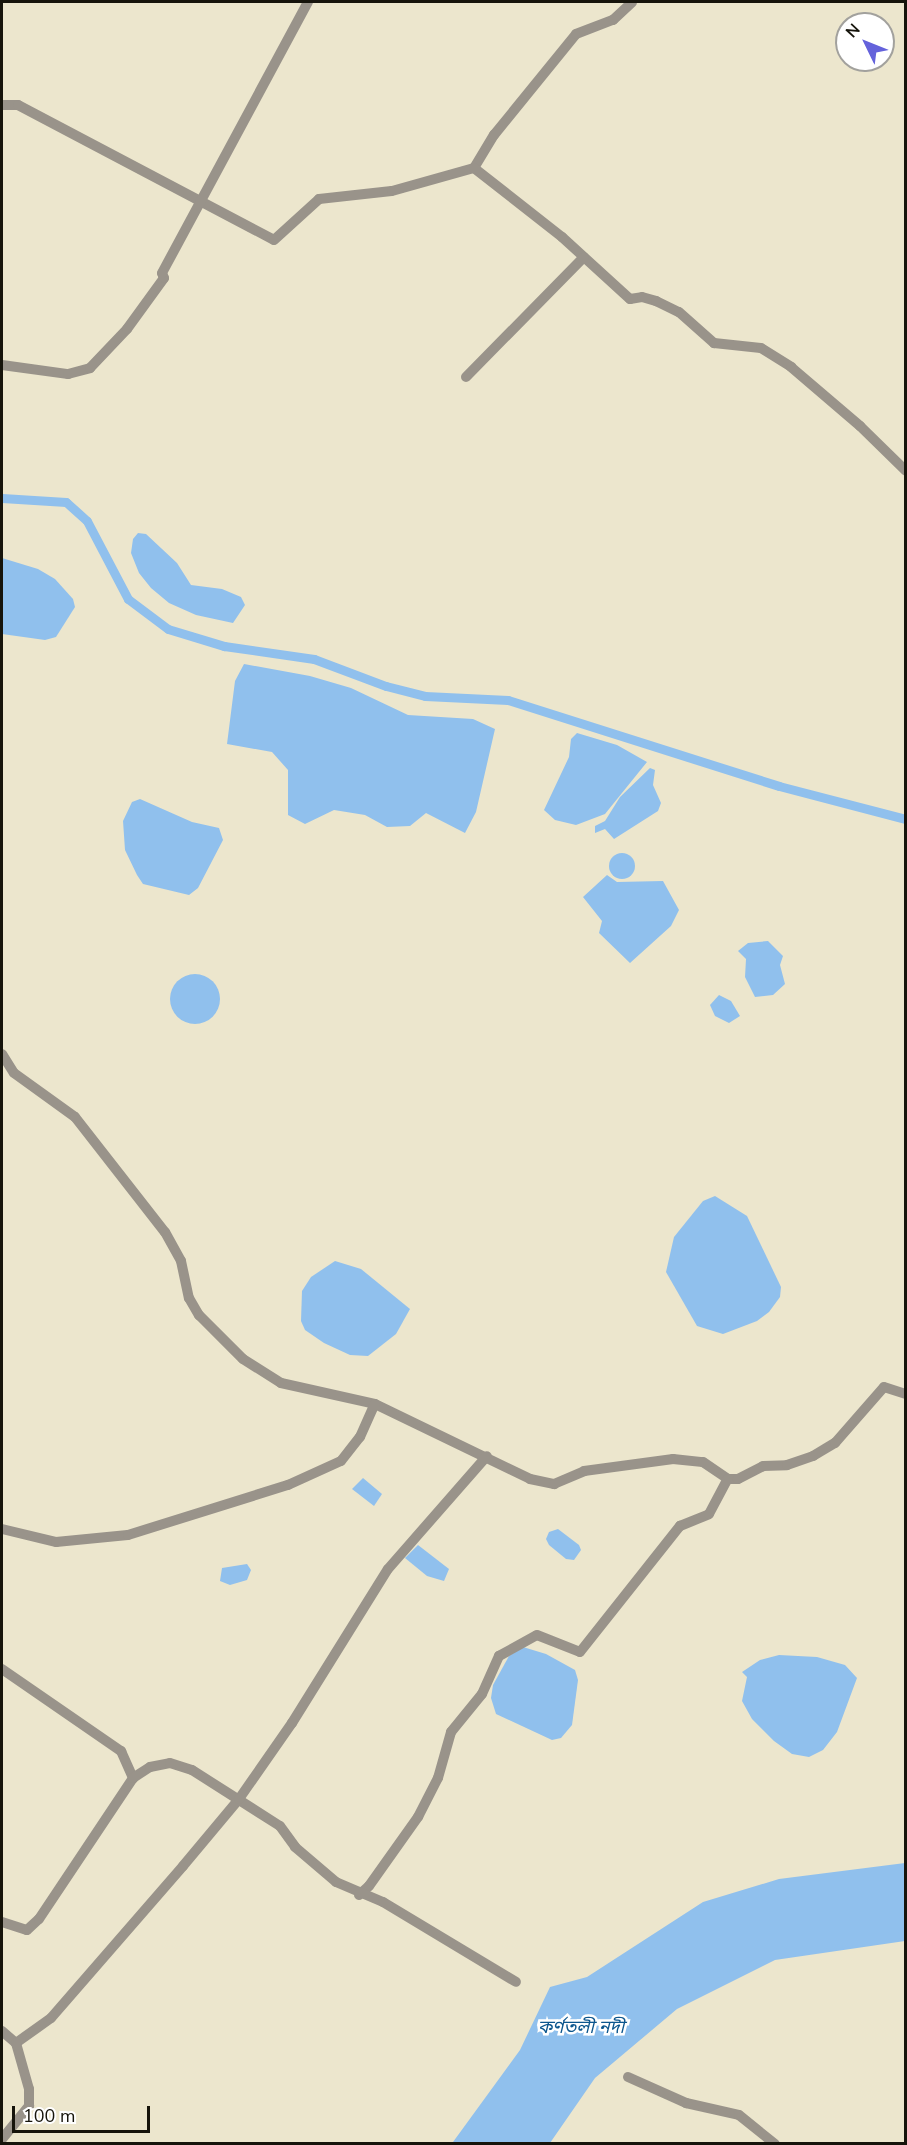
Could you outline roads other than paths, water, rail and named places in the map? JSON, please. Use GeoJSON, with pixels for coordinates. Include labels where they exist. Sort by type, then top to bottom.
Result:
{"type":"FeatureCollection","features":[{"type":"Feature","properties":{"kind":"street"},"geometry":{"type":"LineString","coordinates":[[2,365],[68,374],[90,368],[127,329],[164,278],[162,273],[308,2]]}},
{"type":"Feature","properties":{"kind":"street"},"geometry":{"type":"LineString","coordinates":[[2,105],[18,105],[199,204],[274,240],[319,199],[392,191],[474,168],[494,135],[576,34],[613,20],[632,2]]}},
{"type":"Feature","properties":{"kind":"street"},"geometry":{"type":"LineString","coordinates":[[474,168],[584,257],[630,299],[642,297],[656,301],[679,312],[714,343],[761,348],[791,367],[823,393],[906,471]]}},
{"type":"Feature","properties":{"kind":"street"},"geometry":{"type":"LineString","coordinates":[[466,377],[584,257]]}},
{"type":"Feature","properties":{"kind":"street"},"geometry":{"type":"LineString","coordinates":[[2,1054],[14,1073],[75,1117],[165,1232],[181,1261],[189,1298],[199,1315],[243,1359],[281,1383],[375,1404],[487,1456],[530,1479],[554,1484],[584,1471],[673,1459],[703,1462],[728,1479],[738,1479],[763,1466],[787,1465],[813,1456],[835,1443],[884,1387],[906,1394]]}},
{"type":"Feature","properties":{"kind":"street"},"geometry":{"type":"LineString","coordinates":[[2,1529],[56,1542],[128,1535],[288,1485],[341,1461],[360,1437],[375,1404]]}},
{"type":"Feature","properties":{"kind":"street"},"geometry":{"type":"LineString","coordinates":[[16,2043],[51,2018],[239,1800],[354,1628],[388,1569],[487,1456]]}},
{"type":"Feature","properties":{"kind":"street"},"geometry":{"type":"LineString","coordinates":[[359,1895],[369,1886],[418,1817],[438,1778],[451,1732],[482,1694],[499,1656],[537,1635],[580,1652],[657,1550],[680,1526],[709,1514],[728,1479]]}},
{"type":"Feature","properties":{"kind":"street"},"geometry":{"type":"LineString","coordinates":[[2,1669],[121,1751],[133,1778]]}},
{"type":"Feature","properties":{"kind":"street"},"geometry":{"type":"LineString","coordinates":[[2,1922],[27,1930],[39,1919],[133,1778],[150,1767],[170,1763],[192,1770],[280,1826],[312,1862],[359,1895],[383,1902],[516,1982]]}},
{"type":"Feature","properties":{"kind":"street"},"geometry":{"type":"LineString","coordinates":[[2,2031],[16,2043],[30,2089],[29,2106],[2,2139]]}},
{"type":"Feature","properties":{"kind":"street"},"geometry":{"type":"LineString","coordinates":[[628,2077],[686,2103],[739,2115],[775,2144]]}},
{"type":"Feature","properties":{"kind":"water"},"geometry":{"type":"Polygon","coordinates":[[[138,533],[146,534],[177,563],[191,585],[222,589],[241,597],[245,605],[233,623],[196,615],[169,603],[151,588],[139,573],[131,553],[133,539],[138,533]]]}},
{"type":"Feature","properties":{"kind":"water"},"geometry":{"type":"Polygon","coordinates":[[[2,558],[38,569],[55,579],[73,599],[75,607],[56,637],[45,640],[2,634],[2,558]]]}},
{"type":"Feature","properties":{"kind":"water"},"geometry":{"type":"Polygon","coordinates":[[[244,664],[310,676],[351,688],[408,715],[473,719],[495,729],[476,812],[465,833],[426,813],[410,826],[387,827],[365,815],[334,810],[305,824],[288,815],[288,770],[272,752],[227,744],[235,681],[244,664]]]}},
{"type":"Feature","properties":{"kind":"water"},"geometry":{"type":"Polygon","coordinates":[[[577,733],[617,745],[647,762],[605,814],[576,825],[555,820],[544,810],[569,757],[571,739],[577,733]]]}},
{"type":"Feature","properties":{"kind":"water"},"geometry":{"type":"Polygon","coordinates":[[[650,768],[655,770],[653,785],[661,803],[658,811],[614,839],[605,829],[595,833],[595,826],[605,821],[620,797],[650,768]]]}},
{"type":"Feature","properties":{"kind":"water"},"geometry":{"type":"Polygon","coordinates":[[[140,799],[192,822],[219,828],[223,840],[198,888],[189,895],[143,884],[137,875],[125,850],[123,821],[132,802],[140,799]]]}},
{"type":"Feature","properties":{"kind":"water"},"geometry":{"type":"Polygon","coordinates":[[[622,853],[631,857],[635,866],[631,875],[622,879],[613,875],[609,866],[613,857],[622,853]]]}},
{"type":"Feature","properties":{"kind":"water"},"geometry":{"type":"Polygon","coordinates":[[[607,875],[617,882],[663,881],[679,910],[671,926],[630,963],[599,933],[602,921],[583,897],[607,875]]]}},
{"type":"Feature","properties":{"kind":"water"},"geometry":{"type":"Polygon","coordinates":[[[768,941],[783,956],[780,965],[785,984],[773,995],[755,997],[745,977],[746,959],[738,951],[748,943],[768,941]]]}},
{"type":"Feature","properties":{"kind":"water"},"geometry":{"type":"Polygon","coordinates":[[[195,974],[204,976],[215,985],[220,999],[218,1008],[209,1019],[195,1024],[186,1022],[175,1013],[170,999],[172,990],[181,979],[195,974]]]}},
{"type":"Feature","properties":{"kind":"water"},"geometry":{"type":"Polygon","coordinates":[[[719,995],[731,1001],[740,1016],[729,1023],[715,1016],[710,1005],[719,995]]]}},
{"type":"Feature","properties":{"kind":"water"},"geometry":{"type":"Polygon","coordinates":[[[715,1196],[747,1216],[781,1287],[780,1297],[769,1312],[757,1321],[723,1334],[697,1326],[666,1272],[674,1237],[703,1201],[715,1196]]]}},
{"type":"Feature","properties":{"kind":"water"},"geometry":{"type":"Polygon","coordinates":[[[335,1261],[361,1269],[410,1309],[396,1334],[368,1356],[350,1355],[324,1343],[305,1330],[301,1321],[302,1291],[311,1277],[335,1261]]]}},
{"type":"Feature","properties":{"kind":"water"},"geometry":{"type":"Polygon","coordinates":[[[363,1478],[382,1494],[374,1506],[352,1489],[363,1478]]]}},
{"type":"Feature","properties":{"kind":"water"},"geometry":{"type":"Polygon","coordinates":[[[558,1529],[579,1545],[581,1550],[574,1560],[566,1559],[549,1545],[546,1539],[549,1532],[558,1529]]]}},
{"type":"Feature","properties":{"kind":"water"},"geometry":{"type":"Polygon","coordinates":[[[418,1545],[449,1569],[444,1581],[427,1576],[405,1558],[418,1545]]]}},
{"type":"Feature","properties":{"kind":"water"},"geometry":{"type":"Polygon","coordinates":[[[247,1564],[251,1570],[247,1580],[230,1585],[220,1581],[222,1568],[247,1564]]]}},
{"type":"Feature","properties":{"kind":"water"},"geometry":{"type":"Polygon","coordinates":[[[523,1647],[546,1654],[575,1670],[578,1680],[572,1725],[561,1738],[552,1740],[496,1714],[491,1698],[493,1685],[509,1656],[523,1647]]]}},
{"type":"Feature","properties":{"kind":"water"},"geometry":{"type":"Polygon","coordinates":[[[779,1655],[817,1657],[845,1665],[857,1678],[837,1732],[823,1750],[809,1757],[792,1754],[774,1741],[752,1719],[742,1701],[747,1677],[742,1672],[760,1660],[779,1655]]]}},
{"type":"Feature","properties":{"kind":"water","name":"কর্ণতলী নদী"},"geometry":{"type":"Polygon","coordinates":[[[905,1863],[905,1941],[775,1960],[677,2009],[595,2078],[550,2143],[431,2143],[453,2142],[520,2050],[550,1987],[587,1977],[703,1902],[779,1879],[905,1863]]]}},
{"type":"Feature","properties":{"kind":"waterway"},"geometry":{"type":"LineString","coordinates":[[2,498],[66,502],[87,521],[128,599],[168,629],[224,646],[314,659],[386,686],[425,696],[508,700],[779,786],[906,819]]}}]}
